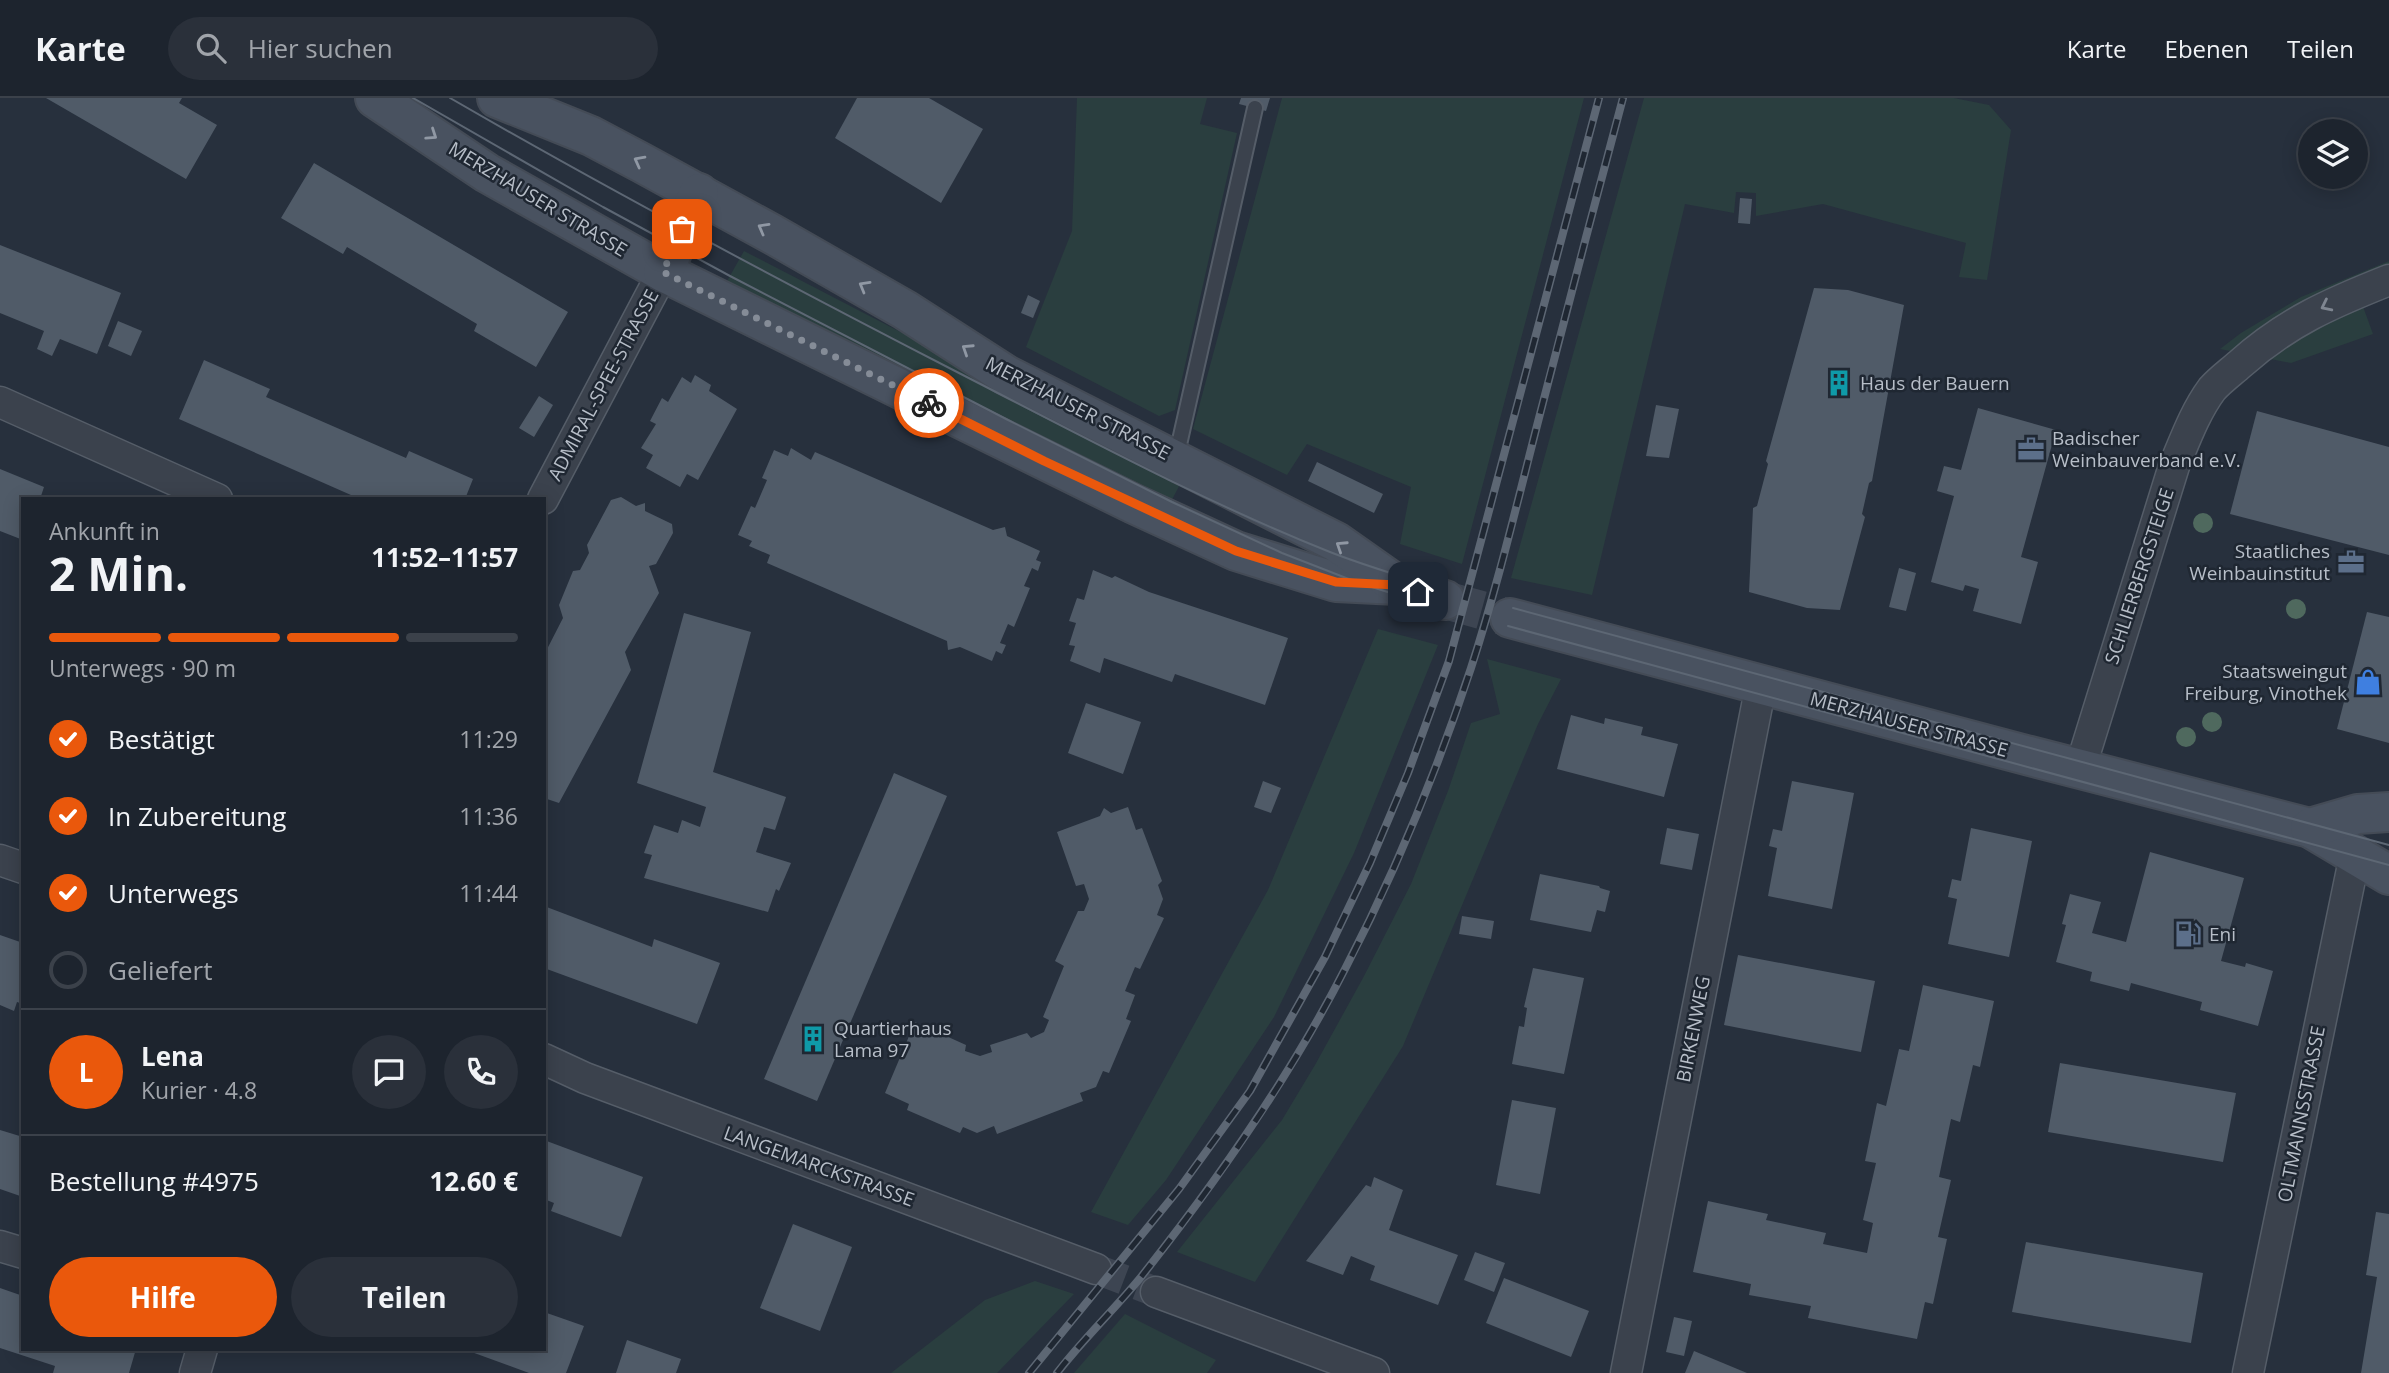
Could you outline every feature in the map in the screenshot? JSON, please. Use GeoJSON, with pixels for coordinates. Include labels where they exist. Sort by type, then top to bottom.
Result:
{"type":"FeatureCollection","features":[{"type":"Feature","properties":{"kind":"main road","name":"MERZHAUSER STRASSE"},"geometry":{"type":"LineString","coordinates":[[375,98],[487,173],[663,272],[864,369],[1044,461],[1236,551],[1336,582],[1397,585],[1445,600]]}},
{"type":"Feature","properties":{"kind":"main road","name":"MERZHAUSER STRASSE"},"geometry":{"type":"LineString","coordinates":[[497,98],[591,136],[699,193],[905,310],[1006,375],[1336,542],[1397,585]]}},
{"type":"Feature","properties":{"kind":"main road"},"geometry":{"type":"LineString","coordinates":[[663,272],[699,193]]}},
{"type":"Feature","properties":{"kind":"main road","name":"MERZHAUSER STRASSE"},"geometry":{"type":"LineString","coordinates":[[1510,618],[2080,769],[2322,824],[2358,814],[2389,812]]}},
{"type":"Feature","properties":{"kind":"main road","name":"MERZHAUSER STRASSE"},"geometry":{"type":"LineString","coordinates":[[2322,824],[2355,855],[2389,875]]}},
{"type":"Feature","properties":{"kind":"main road"},"geometry":{"type":"LineString","coordinates":[[2355,855],[2389,838]]}},
{"type":"Feature","properties":{"kind":"street","name":"ADMIRAL-SPEE-STRASSE"},"geometry":{"type":"LineString","coordinates":[[544,497],[663,272]]}},
{"type":"Feature","properties":{"kind":"street","name":"SCHLIERBERGSTEIGE"},"geometry":{"type":"LineString","coordinates":[[2080,769],[2174,466],[2191,426],[2213,388],[2257,348],[2292,324],[2329,304],[2389,280]]}},
{"type":"Feature","properties":{"kind":"street"},"geometry":{"type":"LineString","coordinates":[[0,402],[213,497]]}},
{"type":"Feature","properties":{"kind":"street","name":"BIRKENWEG"},"geometry":{"type":"LineString","coordinates":[[1626,1373],[1761,685]]}},
{"type":"Feature","properties":{"kind":"street","name":"OLTMANNSSTRASSE"},"geometry":{"type":"LineString","coordinates":[[2248,1373],[2355,855]]}},
{"type":"Feature","properties":{"kind":"street"},"geometry":{"type":"LineString","coordinates":[[0,860],[21,867]]}},
{"type":"Feature","properties":{"kind":"street","name":"LANGEMARCKSTRASSE"},"geometry":{"type":"LineString","coordinates":[[546,1060],[585,1078],[1096,1269]]}},
{"type":"Feature","properties":{"kind":"street"},"geometry":{"type":"LineString","coordinates":[[0,1246],[21,1253]]}},
{"type":"Feature","properties":{"kind":"street"},"geometry":{"type":"LineString","coordinates":[[1156,1292],[1357,1370]]}},
{"type":"Feature","properties":{"kind":"street"},"geometry":{"type":"LineString","coordinates":[[195,1373],[201,1351]]}},
{"type":"Feature","properties":{"kind":"lane"},"geometry":{"type":"LineString","coordinates":[[1175,459],[1255,108]]}},
{"type":"Feature","properties":{"kind":"green space"},"geometry":{"type":"Polygon","coordinates":[[[1077,98],[1207,98],[1200,124],[1237,133],[1175,410],[1159,416],[1026,347],[1072,231],[1077,98]]]}},
{"type":"Feature","properties":{"kind":"green space"},"geometry":{"type":"Polygon","coordinates":[[[1282,98],[1584,98],[1462,564],[1400,544],[1411,487],[1307,444],[1287,475],[1193,429],[1282,98]]]}},
{"type":"Feature","properties":{"kind":"green space"},"geometry":{"type":"Polygon","coordinates":[[[1644,98],[1954,98],[1989,105],[2011,130],[1987,280],[1959,277],[1966,243],[1823,204],[1756,216],[1756,193],[1736,192],[1734,213],[1685,204],[1592,595],[1511,578],[1644,98]]]}},
{"type":"Feature","properties":{"kind":"green space"},"geometry":{"type":"Polygon","coordinates":[[[744,251],[1066,418],[1185,475],[1167,509],[722,290],[744,251]]]}},
{"type":"Feature","properties":{"kind":"green space"},"geometry":{"type":"Polygon","coordinates":[[[2389,261],[2389,290],[2361,301],[2373,334],[2291,363],[2220,349],[2241,333],[2301,297],[2389,261]]]}},
{"type":"Feature","properties":{"kind":"green space"},"geometry":{"type":"Polygon","coordinates":[[[1378,629],[1438,645],[1354,853],[1274,1017],[1166,1180],[1128,1225],[1091,1212],[1268,890],[1378,629]]]}},
{"type":"Feature","properties":{"kind":"green space"},"geometry":{"type":"Polygon","coordinates":[[[1487,659],[1561,679],[1538,724],[1403,1046],[1255,1282],[1177,1252],[1282,1120],[1363,978],[1411,884],[1448,791],[1471,723],[1500,714],[1487,659]]]}},
{"type":"Feature","properties":{"kind":"green space"},"geometry":{"type":"Polygon","coordinates":[[[1035,1281],[1074,1294],[997,1373],[891,1373],[985,1300],[1035,1281]]]}},
{"type":"Feature","properties":{"kind":"green space"},"geometry":{"type":"Polygon","coordinates":[[[1125,1314],[1216,1360],[1207,1373],[1074,1373],[1125,1314]]]}},
{"type":"Feature","properties":{"kind":"building"},"geometry":{"type":"Polygon","coordinates":[[[46,98],[182,98],[179,103],[217,125],[186,179],[46,98]]]}},
{"type":"Feature","properties":{"kind":"building"},"geometry":{"type":"Polygon","coordinates":[[[857,98],[929,98],[983,129],[941,203],[835,138],[857,98]]]}},
{"type":"Feature","properties":{"kind":"building"},"geometry":{"type":"Polygon","coordinates":[[[1241,98],[1270,98],[1266,111],[1239,104],[1241,98]]]}},
{"type":"Feature","properties":{"kind":"building"},"geometry":{"type":"Polygon","coordinates":[[[314,163],[568,312],[536,367],[474,331],[477,324],[347,247],[343,254],[281,218],[314,163]]]}},
{"type":"Feature","properties":{"kind":"building"},"geometry":{"type":"Polygon","coordinates":[[[1740,198],[1752,199],[1750,224],[1738,223],[1740,198]]]}},
{"type":"Feature","properties":{"kind":"building"},"geometry":{"type":"Polygon","coordinates":[[[0,245],[121,293],[97,354],[60,339],[52,356],[37,349],[44,331],[0,313],[0,245]]]}},
{"type":"Feature","properties":{"kind":"building","name":"Haus der Bauern"},"geometry":{"type":"Polygon","coordinates":[[[1814,288],[1848,290],[1904,305],[1872,481],[1869,483],[1862,514],[1865,517],[1840,610],[1807,608],[1749,592],[1753,508],[1757,506],[1768,464],[1766,461],[1814,288]]]}},
{"type":"Feature","properties":{"kind":"building"},"geometry":{"type":"Polygon","coordinates":[[[1028,295],[1040,301],[1033,318],[1021,313],[1028,295]]]}},
{"type":"Feature","properties":{"kind":"building"},"geometry":{"type":"Polygon","coordinates":[[[118,321],[142,331],[131,356],[108,346],[118,321]]]}},
{"type":"Feature","properties":{"kind":"building"},"geometry":{"type":"Polygon","coordinates":[[[204,360],[270,389],[266,397],[406,458],[409,451],[473,479],[466,497],[355,497],[179,419],[204,360]]]}},
{"type":"Feature","properties":{"kind":"building"},"geometry":{"type":"Polygon","coordinates":[[[695,375],[711,385],[709,391],[737,409],[698,480],[687,474],[680,487],[646,468],[653,455],[641,448],[656,424],[650,421],[662,398],[668,402],[682,377],[691,383],[695,375]]]}},
{"type":"Feature","properties":{"kind":"building"},"geometry":{"type":"Polygon","coordinates":[[[539,396],[553,405],[534,437],[519,428],[539,396]]]}},
{"type":"Feature","properties":{"kind":"building"},"geometry":{"type":"Polygon","coordinates":[[[1656,405],[1679,409],[1669,458],[1646,456],[1656,405]]]}},
{"type":"Feature","properties":{"kind":"building"},"geometry":{"type":"Polygon","coordinates":[[[1978,408],[2056,430],[2021,557],[2038,562],[2021,624],[1973,611],[1979,589],[1965,585],[1963,591],[1931,582],[1954,496],[1937,491],[1944,466],[1961,470],[1978,408]]]}},
{"type":"Feature","properties":{"kind":"building"},"geometry":{"type":"Polygon","coordinates":[[[2257,411],[2389,447],[2389,555],[2230,514],[2257,411]]]}},
{"type":"Feature","properties":{"kind":"building"},"geometry":{"type":"Polygon","coordinates":[[[791,448],[811,460],[815,452],[993,530],[1005,527],[1007,536],[1040,551],[1036,560],[1041,562],[1038,571],[1032,568],[1024,586],[1030,588],[1014,627],[1008,624],[1000,643],[1006,645],[1002,654],[996,651],[992,661],[960,647],[948,650],[947,641],[767,563],[770,555],[749,546],[752,541],[738,535],[751,506],[755,508],[767,480],[762,478],[774,450],[788,456],[791,448]]]}},
{"type":"Feature","properties":{"kind":"building"},"geometry":{"type":"Polygon","coordinates":[[[1317,462],[1383,494],[1374,513],[1308,481],[1317,462]]]}},
{"type":"Feature","properties":{"kind":"building"},"geometry":{"type":"Polygon","coordinates":[[[0,469],[44,487],[41,497],[21,497],[21,539],[0,531],[0,469]]]}},
{"type":"Feature","properties":{"kind":"building"},"geometry":{"type":"Polygon","coordinates":[[[621,497],[636,506],[645,503],[645,511],[672,524],[673,533],[656,564],[649,566],[659,593],[625,652],[631,670],[559,803],[546,799],[546,651],[563,618],[559,605],[573,571],[580,570],[589,553],[587,545],[611,500],[621,497]]]}},
{"type":"Feature","properties":{"kind":"building"},"geometry":{"type":"Polygon","coordinates":[[[1899,568],[1916,573],[1906,611],[1889,607],[1899,568]]]}},
{"type":"Feature","properties":{"kind":"building"},"geometry":{"type":"Polygon","coordinates":[[[1093,570],[1112,578],[1115,576],[1149,592],[1288,638],[1265,705],[1175,674],[1172,682],[1104,658],[1100,673],[1070,661],[1075,646],[1069,645],[1076,623],[1069,621],[1077,598],[1084,600],[1093,570]]]}},
{"type":"Feature","properties":{"kind":"building"},"geometry":{"type":"Polygon","coordinates":[[[2367,612],[2389,617],[2389,743],[2337,729],[2367,612]]]}},
{"type":"Feature","properties":{"kind":"building"},"geometry":{"type":"Polygon","coordinates":[[[684,613],[751,632],[713,772],[786,797],[775,830],[764,827],[756,852],[791,863],[779,891],[776,889],[768,912],[644,878],[652,855],[644,853],[654,825],[678,833],[682,820],[700,827],[706,807],[637,783],[684,613]]]}},
{"type":"Feature","properties":{"kind":"building"},"geometry":{"type":"Polygon","coordinates":[[[1086,703],[1141,722],[1123,774],[1068,753],[1086,703]]]}},
{"type":"Feature","properties":{"kind":"building"},"geometry":{"type":"Polygon","coordinates":[[[1571,715],[1604,724],[1605,718],[1643,727],[1641,735],[1678,744],[1664,797],[1557,769],[1571,715]]]}},
{"type":"Feature","properties":{"kind":"building"},"geometry":{"type":"Polygon","coordinates":[[[894,773],[947,796],[817,1101],[764,1079],[894,773]]]}},
{"type":"Feature","properties":{"kind":"building"},"geometry":{"type":"Polygon","coordinates":[[[1263,781],[1281,788],[1271,813],[1254,807],[1263,781]]]}},
{"type":"Feature","properties":{"kind":"building"},"geometry":{"type":"Polygon","coordinates":[[[1792,781],[1854,793],[1832,909],[1768,896],[1777,848],[1769,846],[1773,829],[1782,831],[1792,781]]]}},
{"type":"Feature","properties":{"kind":"building"},"geometry":{"type":"Polygon","coordinates":[[[1128,807],[1136,830],[1142,828],[1162,881],[1158,885],[1163,899],[1157,915],[1164,918],[1140,969],[1135,967],[1125,991],[1135,995],[1126,1019],[1131,1021],[1109,1073],[1103,1071],[1096,1087],[1080,1093],[1083,1101],[997,1134],[994,1126],[977,1133],[963,1127],[960,1133],[907,1110],[909,1104],[885,1093],[915,1022],[966,1045],[965,1051],[980,1056],[992,1052],[990,1045],[1027,1033],[1031,1038],[1044,1032],[1049,1020],[1043,1017],[1064,966],[1055,961],[1078,911],[1084,911],[1089,899],[1084,884],[1076,886],[1057,832],[1100,816],[1104,808],[1111,813],[1128,807]]]}},
{"type":"Feature","properties":{"kind":"building"},"geometry":{"type":"Polygon","coordinates":[[[1667,828],[1699,834],[1692,870],[1660,864],[1667,828]]]}},
{"type":"Feature","properties":{"kind":"building"},"geometry":{"type":"Polygon","coordinates":[[[1971,828],[2032,841],[2009,957],[1948,944],[1957,899],[1948,897],[1952,879],[1961,881],[1971,828]]]}},
{"type":"Feature","properties":{"kind":"building"},"geometry":{"type":"Polygon","coordinates":[[[2150,852],[2244,878],[2221,961],[2245,967],[2246,963],[2273,971],[2258,1026],[2200,1010],[2202,1002],[2131,983],[2129,991],[2090,981],[2092,972],[2056,962],[2066,925],[2062,924],[2070,894],[2101,902],[2092,933],[2126,942],[2150,852]]]}},
{"type":"Feature","properties":{"kind":"building"},"geometry":{"type":"Polygon","coordinates":[[[1540,874],[1599,886],[1610,891],[1605,912],[1597,910],[1591,932],[1530,920],[1540,874]]]}},
{"type":"Feature","properties":{"kind":"building"},"geometry":{"type":"Polygon","coordinates":[[[546,907],[652,947],[654,939],[720,963],[697,1024],[546,969],[546,907]]]}},
{"type":"Feature","properties":{"kind":"building"},"geometry":{"type":"Polygon","coordinates":[[[1462,916],[1494,921],[1491,939],[1459,934],[1462,916]]]}},
{"type":"Feature","properties":{"kind":"building"},"geometry":{"type":"Polygon","coordinates":[[[0,935],[21,942],[21,1003],[17,1002],[14,1011],[0,1005],[0,935]]]}},
{"type":"Feature","properties":{"kind":"building"},"geometry":{"type":"Polygon","coordinates":[[[1738,955],[1875,981],[1861,1052],[1724,1025],[1738,955]]]}},
{"type":"Feature","properties":{"kind":"building"},"geometry":{"type":"Polygon","coordinates":[[[1533,968],[1584,978],[1564,1074],[1512,1064],[1519,1026],[1524,1027],[1527,1008],[1524,1007],[1533,968]]]}},
{"type":"Feature","properties":{"kind":"building"},"geometry":{"type":"Polygon","coordinates":[[[1923,985],[1994,1001],[1980,1067],[1973,1065],[1960,1122],[1951,1119],[1939,1177],[1951,1180],[1938,1237],[1947,1239],[1933,1304],[1925,1302],[1917,1339],[1808,1318],[1811,1306],[1749,1295],[1751,1284],[1693,1272],[1708,1201],[1768,1214],[1766,1220],[1826,1233],[1823,1244],[1867,1253],[1873,1223],[1863,1220],[1876,1163],[1865,1161],[1877,1103],[1886,1106],[1899,1049],[1909,1051],[1923,985]]]}},
{"type":"Feature","properties":{"kind":"building"},"geometry":{"type":"Polygon","coordinates":[[[2060,1063],[2236,1093],[2223,1162],[2048,1132],[2060,1063]]]}},
{"type":"Feature","properties":{"kind":"building"},"geometry":{"type":"Polygon","coordinates":[[[1512,1100],[1556,1108],[1540,1194],[1496,1185],[1512,1100]]]}},
{"type":"Feature","properties":{"kind":"building"},"geometry":{"type":"Polygon","coordinates":[[[0,1130],[21,1136],[21,1196],[0,1189],[0,1130]]]}},
{"type":"Feature","properties":{"kind":"building"},"geometry":{"type":"Polygon","coordinates":[[[546,1141],[643,1177],[621,1237],[551,1211],[554,1203],[546,1200],[546,1141]]]}},
{"type":"Feature","properties":{"kind":"building"},"geometry":{"type":"Polygon","coordinates":[[[1374,1177],[1403,1190],[1389,1230],[1458,1255],[1438,1305],[1370,1280],[1375,1266],[1351,1256],[1343,1275],[1306,1261],[1366,1185],[1371,1187],[1374,1177]]]}},
{"type":"Feature","properties":{"kind":"building"},"geometry":{"type":"Polygon","coordinates":[[[2376,1212],[2389,1214],[2389,1373],[2361,1373],[2377,1277],[2366,1275],[2376,1212]]]}},
{"type":"Feature","properties":{"kind":"building"},"geometry":{"type":"Polygon","coordinates":[[[793,1224],[852,1247],[820,1331],[760,1308],[793,1224]]]}},
{"type":"Feature","properties":{"kind":"building"},"geometry":{"type":"Polygon","coordinates":[[[2026,1242],[2203,1273],[2191,1343],[2012,1312],[2026,1242]]]}},
{"type":"Feature","properties":{"kind":"building"},"geometry":{"type":"Polygon","coordinates":[[[1475,1252],[1505,1263],[1494,1292],[1464,1280],[1475,1252]]]}},
{"type":"Feature","properties":{"kind":"building"},"geometry":{"type":"Polygon","coordinates":[[[1504,1278],[1589,1311],[1571,1357],[1486,1323],[1504,1278]]]}},
{"type":"Feature","properties":{"kind":"building"},"geometry":{"type":"Polygon","coordinates":[[[0,1288],[21,1295],[21,1351],[135,1351],[129,1373],[53,1373],[55,1366],[0,1348],[0,1288]]]}},
{"type":"Feature","properties":{"kind":"building"},"geometry":{"type":"Polygon","coordinates":[[[546,1313],[584,1326],[566,1373],[529,1373],[469,1351],[546,1351],[546,1313]]]}},
{"type":"Feature","properties":{"kind":"building"},"geometry":{"type":"Polygon","coordinates":[[[1674,1317],[1692,1321],[1684,1356],[1666,1352],[1674,1317]]]}},
{"type":"Feature","properties":{"kind":"building"},"geometry":{"type":"Polygon","coordinates":[[[627,1340],[681,1359],[676,1373],[616,1373],[627,1340]]]}},
{"type":"Feature","properties":{"kind":"building"},"geometry":{"type":"Polygon","coordinates":[[[1694,1351],[1747,1373],[1685,1373],[1694,1351]]]}},
{"type":"Feature","properties":{"kind":"tunnel"},"geometry":{"type":"LineString","coordinates":[[1445,600],[1510,618]]}},
{"type":"Feature","properties":{"kind":"tunnel"},"geometry":{"type":"LineString","coordinates":[[1096,1269],[1156,1292]]}},
{"type":"Feature","properties":{"kind":"tram line"},"geometry":{"type":"LineString","coordinates":[[413,98],[730,276],[1172,502],[1282,553],[1359,583],[1442,609]]}},
{"type":"Feature","properties":{"kind":"tram line"},"geometry":{"type":"LineString","coordinates":[[450,98],[765,272],[1142,467],[1330,552],[1447,591]]}},
{"type":"Feature","properties":{"kind":"tram line"},"geometry":{"type":"LineString","coordinates":[[1513,608],[2389,845]]}},
{"type":"Feature","properties":{"kind":"tram line"},"geometry":{"type":"LineString","coordinates":[[1508,626],[2389,865]]}},
{"type":"Feature","properties":{"kind":"railway"},"geometry":{"type":"LineString","coordinates":[[1029,1373],[1179,1189],[1250,1091],[1325,957],[1370,863],[1408,773],[1449,661],[1599,98]]}},
{"type":"Feature","properties":{"kind":"railway"},"geometry":{"type":"LineString","coordinates":[[1057,1373],[1141,1277],[1197,1204],[1276,1089],[1323,1010],[1398,859],[1444,745],[1481,637],[1623,98]]}},
{"type":"Feature","properties":{"kind":"way so far"},"geometry":{"type":"LineString","coordinates":[[682,229],[663,272],[929,403]]}},
{"type":"Feature","properties":{"kind":"place","name":"Haus der Bauern"},"geometry":{"type":"Point","coordinates":[1839,383]}},
{"type":"Feature","properties":{"kind":"place","name":"Badischer Weinbauverband e.V."},"geometry":{"type":"Point","coordinates":[2031,449]}},
{"type":"Feature","properties":{"kind":"place","name":"Staatliches Weinbauinstitut"},"geometry":{"type":"Point","coordinates":[2351,562]}},
{"type":"Feature","properties":{"kind":"place","name":"Staatsweingut Freiburg, Vinothek"},"geometry":{"type":"Point","coordinates":[2368,682]}},
{"type":"Feature","properties":{"kind":"place","name":"Eni"},"geometry":{"type":"Point","coordinates":[2188,934]}},
{"type":"Feature","properties":{"kind":"place","name":"Quartierhaus Lama 97"},"geometry":{"type":"Point","coordinates":[813,1039]}},
{"type":"Feature","properties":{"kind":"route"},"geometry":{"type":"LineString","coordinates":[[929,403],[1044,461],[1236,551],[1336,582],[1397,585],[1418,592]]}}]}
